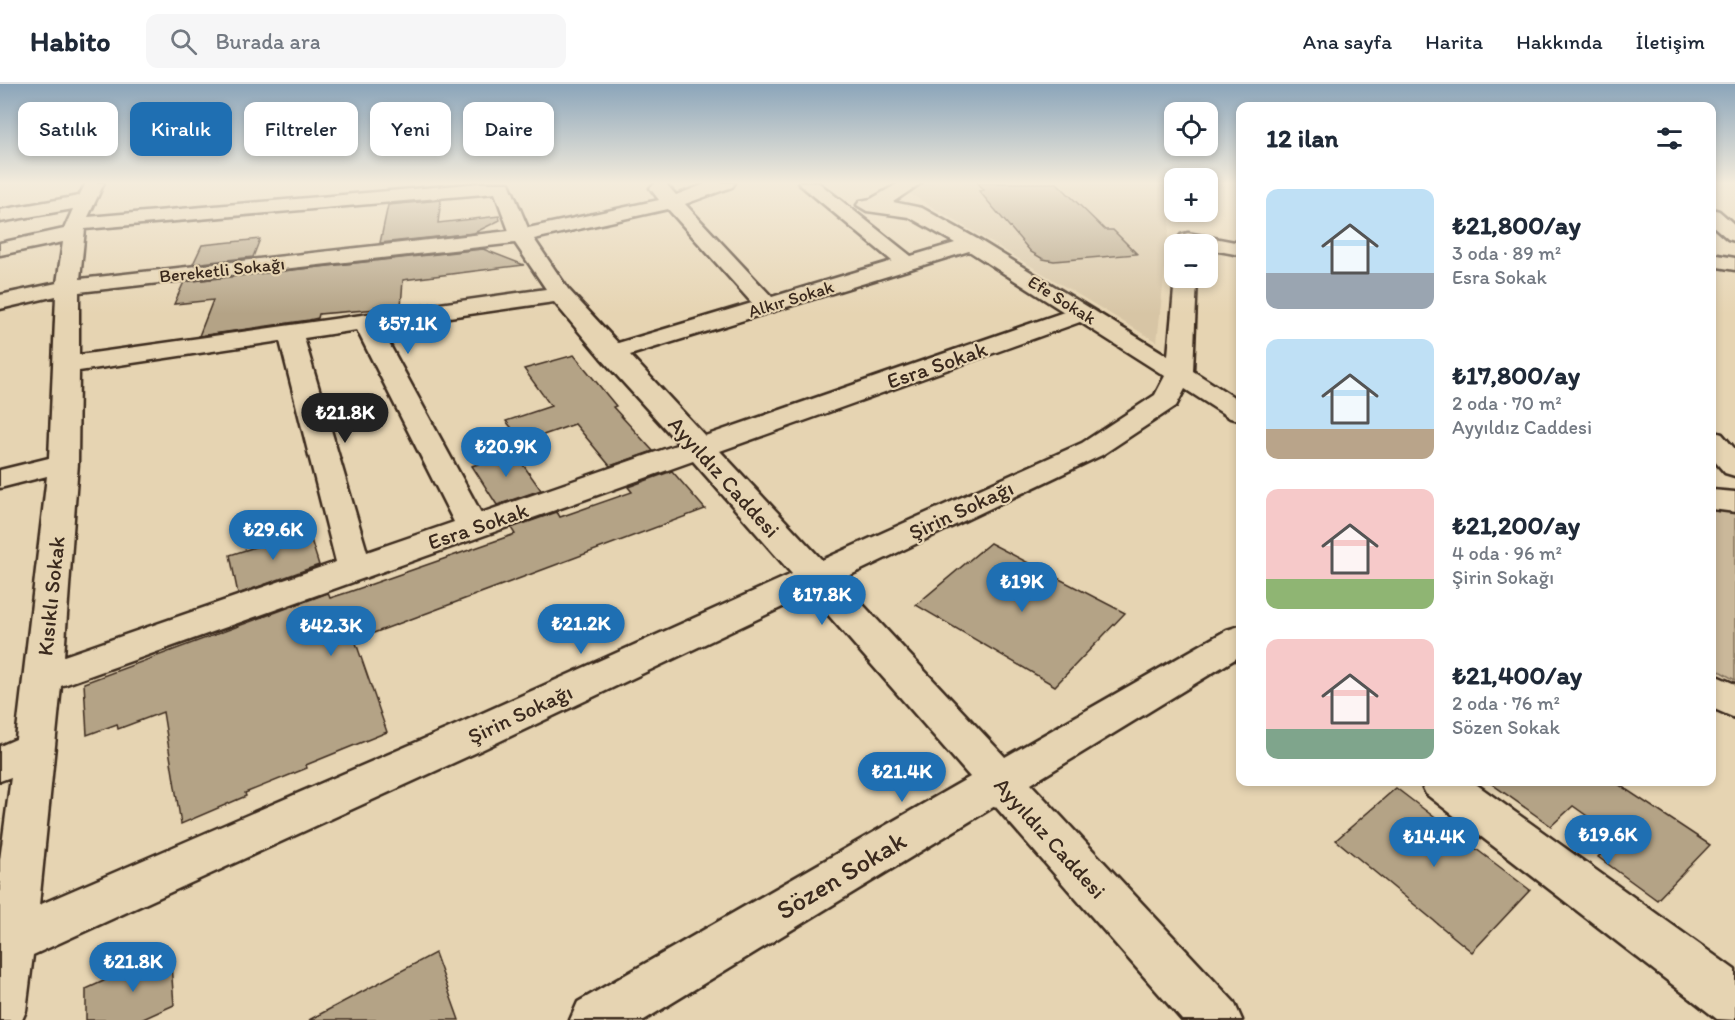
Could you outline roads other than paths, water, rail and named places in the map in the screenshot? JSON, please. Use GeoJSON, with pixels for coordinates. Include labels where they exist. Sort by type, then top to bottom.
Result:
{"type":"FeatureCollection","features":[{"type":"Feature","properties":{"kind":"street"},"geometry":{"type":"LineString","coordinates":[[0,249],[47,227]]}},
{"type":"Feature","properties":{"kind":"street","name":"Kısıklı Sokak"},"geometry":{"type":"LineString","coordinates":[[0,1011],[18,757],[43,678],[63,463],[68,287],[79,227]]}},
{"type":"Feature","properties":{"kind":"street","name":"Ayyıldız Caddesi"},"geometry":{"type":"LineString","coordinates":[[517,227],[560,294],[610,353],[699,448],[1216,1020]]}},
{"type":"Feature","properties":{"kind":"street","name":"Bereketli Sokağı"},"geometry":{"type":"LineString","coordinates":[[0,302],[68,287],[521,236],[563,227]]}},
{"type":"Feature","properties":{"kind":"street"},"geometry":{"type":"LineString","coordinates":[[693,227],[768,306]]}},
{"type":"Feature","properties":{"kind":"street"},"geometry":{"type":"LineString","coordinates":[[861,227],[908,264]]}},
{"type":"Feature","properties":{"kind":"street","name":"Efe Sokak"},"geometry":{"type":"LineString","coordinates":[[941,227],[1084,313],[1236,409]]}},
{"type":"Feature","properties":{"kind":"street"},"geometry":{"type":"LineString","coordinates":[[1218,243],[1236,248]]}},
{"type":"Feature","properties":{"kind":"street","name":"Alkır Sokak"},"geometry":{"type":"LineString","coordinates":[[610,353],[972,244]]}},
{"type":"Feature","properties":{"kind":"street"},"geometry":{"type":"LineString","coordinates":[[1716,261],[1735,264]]}},
{"type":"Feature","properties":{"kind":"street"},"geometry":{"type":"LineString","coordinates":[[1180,373],[1185,288]]}},
{"type":"Feature","properties":{"kind":"street"},"geometry":{"type":"LineString","coordinates":[[64,365],[560,294]]}},
{"type":"Feature","properties":{"kind":"street","name":"Esra Sokak"},"geometry":{"type":"LineString","coordinates":[[43,678],[1084,313]]}},
{"type":"Feature","properties":{"kind":"street"},"geometry":{"type":"LineString","coordinates":[[365,322],[473,527]]}},
{"type":"Feature","properties":{"kind":"street"},"geometry":{"type":"LineString","coordinates":[[290,332],[355,569]]}},
{"type":"Feature","properties":{"kind":"street","name":"Şirin Sokağı"},"geometry":{"type":"LineString","coordinates":[[5,944],[461,741],[1092,449],[1166,400],[1180,373]]}},
{"type":"Feature","properties":{"kind":"street"},"geometry":{"type":"LineString","coordinates":[[1716,445],[1735,467]]}},
{"type":"Feature","properties":{"kind":"street"},"geometry":{"type":"LineString","coordinates":[[0,479],[63,463]]}},
{"type":"Feature","properties":{"kind":"street"},"geometry":{"type":"LineString","coordinates":[[1716,500],[1735,502]]}},
{"type":"Feature","properties":{"kind":"street","name":"Sözen Sokak"},"geometry":{"type":"LineString","coordinates":[[596,1020],[1236,641]]}},
{"type":"Feature","properties":{"kind":"street"},"geometry":{"type":"LineString","coordinates":[[1716,691],[1735,703]]}},
{"type":"Feature","properties":{"kind":"street"},"geometry":{"type":"LineString","coordinates":[[1447,786],[1735,1001]]}}]}
